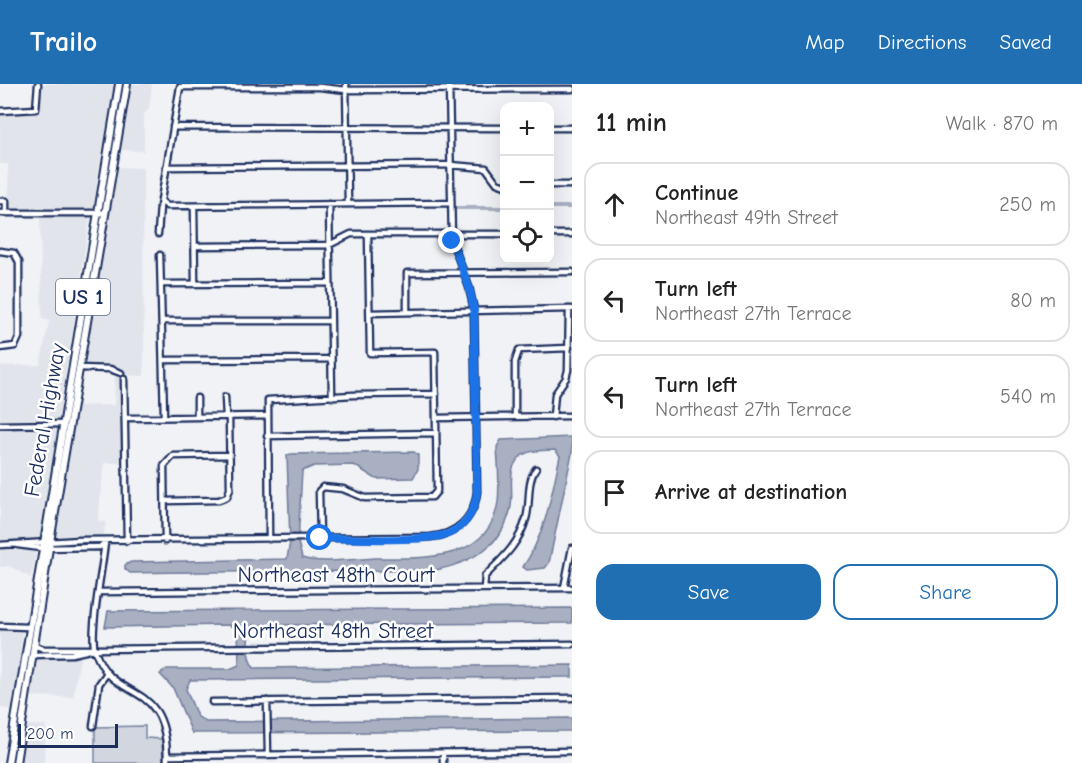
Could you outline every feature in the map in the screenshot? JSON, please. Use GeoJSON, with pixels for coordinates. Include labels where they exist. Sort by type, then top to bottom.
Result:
{"type":"FeatureCollection","features":[{"type":"Feature","properties":{"kind":"main road","name":"Federal Highway"},"geometry":{"type":"LineString","coordinates":[[8,763],[41,545],[119,84]]}},
{"type":"Feature","properties":{"kind":"main road","name":"Federal Highway"},"geometry":{"type":"LineString","coordinates":[[16,763],[49,545],[127,84]]}},
{"type":"Feature","properties":{"kind":"main road"},"geometry":{"type":"LineString","coordinates":[[113,117],[119,133]]}},
{"type":"Feature","properties":{"kind":"main road"},"geometry":{"type":"LineString","coordinates":[[87,276],[92,290]]}},
{"type":"Feature","properties":{"kind":"main road"},"geometry":{"type":"LineString","coordinates":[[84,293],[90,307]]}},
{"type":"Feature","properties":{"kind":"main road"},"geometry":{"type":"LineString","coordinates":[[74,352],[79,368]]}},
{"type":"Feature","properties":{"kind":"main road"},"geometry":{"type":"LineString","coordinates":[[66,398],[72,409]]}},
{"type":"Feature","properties":{"kind":"main road"},"geometry":{"type":"LineString","coordinates":[[62,424],[67,442]]}},
{"type":"Feature","properties":{"kind":"main road"},"geometry":{"type":"LineString","coordinates":[[28,627],[34,642]]}},
{"type":"Feature","properties":{"kind":"main road"},"geometry":{"type":"LineString","coordinates":[[10,744],[11,755],[16,763]]}},
{"type":"Feature","properties":{"kind":"street"},"geometry":{"type":"LineString","coordinates":[[0,111],[36,109],[38,84]]}},
{"type":"Feature","properties":{"kind":"street"},"geometry":{"type":"LineString","coordinates":[[158,234],[160,203],[180,86],[449,86],[572,89]]}},
{"type":"Feature","properties":{"kind":"street"},"geometry":{"type":"LineString","coordinates":[[0,545],[100,547],[105,542],[443,535],[465,522],[476,500],[474,310],[454,250],[452,234],[449,86]]}},
{"type":"Feature","properties":{"kind":"street"},"geometry":{"type":"LineString","coordinates":[[346,87],[348,204]]}},
{"type":"Feature","properties":{"kind":"street"},"geometry":{"type":"LineString","coordinates":[[173,127],[500,128]]}},
{"type":"Feature","properties":{"kind":"street"},"geometry":{"type":"LineString","coordinates":[[554,128],[572,128]]}},
{"type":"Feature","properties":{"kind":"street"},"geometry":{"type":"LineString","coordinates":[[166,167],[450,165],[486,168],[500,184]]}},
{"type":"Feature","properties":{"kind":"street"},"geometry":{"type":"LineString","coordinates":[[554,185],[572,185]]}},
{"type":"Feature","properties":{"kind":"street"},"geometry":{"type":"LineString","coordinates":[[0,201],[6,201],[3,213],[105,213]]}},
{"type":"Feature","properties":{"kind":"street"},"geometry":{"type":"LineString","coordinates":[[160,203],[167,206],[194,206],[451,203]]}},
{"type":"Feature","properties":{"kind":"street"},"geometry":{"type":"LineString","coordinates":[[329,204],[332,398]]}},
{"type":"Feature","properties":{"kind":"street"},"geometry":{"type":"LineString","coordinates":[[194,206],[195,283]]}},
{"type":"Feature","properties":{"kind":"street"},"geometry":{"type":"LineString","coordinates":[[195,246],[329,244],[351,234],[500,234]]}},
{"type":"Feature","properties":{"kind":"street"},"geometry":{"type":"LineString","coordinates":[[320,538],[320,488],[337,487],[364,498],[435,495],[435,352],[370,352],[368,234]]}},
{"type":"Feature","properties":{"kind":"street"},"geometry":{"type":"LineString","coordinates":[[554,234],[572,234]]}},
{"type":"Feature","properties":{"kind":"street"},"geometry":{"type":"LineString","coordinates":[[0,251],[14,253],[19,262],[19,337],[15,346],[0,348]]}},
{"type":"Feature","properties":{"kind":"street"},"geometry":{"type":"LineString","coordinates":[[160,255],[164,417]]}},
{"type":"Feature","properties":{"kind":"street"},"geometry":{"type":"LineString","coordinates":[[407,312],[407,273],[572,272]]}},
{"type":"Feature","properties":{"kind":"street"},"geometry":{"type":"LineString","coordinates":[[162,284],[330,283]]}},
{"type":"Feature","properties":{"kind":"street"},"geometry":{"type":"LineString","coordinates":[[369,313],[571,309],[568,370],[566,378],[555,394],[553,417]]}},
{"type":"Feature","properties":{"kind":"street"},"geometry":{"type":"LineString","coordinates":[[162,321],[331,321]]}},
{"type":"Feature","properties":{"kind":"street"},"geometry":{"type":"LineString","coordinates":[[515,417],[515,362],[519,350],[568,348]]}},
{"type":"Feature","properties":{"kind":"street"},"geometry":{"type":"LineString","coordinates":[[163,360],[331,359]]}},
{"type":"Feature","properties":{"kind":"street"},"geometry":{"type":"LineString","coordinates":[[79,368],[110,369],[121,373]]}},
{"type":"Feature","properties":{"kind":"street"},"geometry":{"type":"LineString","coordinates":[[124,379],[127,542]]}},
{"type":"Feature","properties":{"kind":"street"},"geometry":{"type":"LineString","coordinates":[[269,539],[267,403],[271,398],[436,394]]}},
{"type":"Feature","properties":{"kind":"street"},"geometry":{"type":"LineString","coordinates":[[165,501],[219,500],[226,497],[230,489],[225,397]]}},
{"type":"Feature","properties":{"kind":"street"},"geometry":{"type":"LineString","coordinates":[[197,398],[197,417]]}},
{"type":"Feature","properties":{"kind":"street"},"geometry":{"type":"LineString","coordinates":[[126,418],[267,416]]}},
{"type":"Feature","properties":{"kind":"street"},"geometry":{"type":"LineString","coordinates":[[436,418],[572,416]]}},
{"type":"Feature","properties":{"kind":"street"},"geometry":{"type":"LineString","coordinates":[[0,425],[62,424]]}},
{"type":"Feature","properties":{"kind":"street"},"geometry":{"type":"LineString","coordinates":[[267,436],[436,433]]}},
{"type":"Feature","properties":{"kind":"street"},"geometry":{"type":"LineString","coordinates":[[165,541],[164,466],[167,460],[173,456],[229,455]]}},
{"type":"Feature","properties":{"kind":"street"},"geometry":{"type":"LineString","coordinates":[[484,590],[485,576],[507,555],[522,530],[530,506],[530,476],[536,469]]}},
{"type":"Feature","properties":{"kind":"street"},"geometry":{"type":"LineString","coordinates":[[105,542],[94,649],[107,673],[146,699],[158,712],[165,730],[167,763]]}},
{"type":"Feature","properties":{"kind":"street"},"geometry":{"type":"LineString","coordinates":[[564,588],[572,548]]}},
{"type":"Feature","properties":{"kind":"street","name":"Northeast 48th Court"},"geometry":{"type":"LineString","coordinates":[[99,592],[572,588]]}},
{"type":"Feature","properties":{"kind":"street"},"geometry":{"type":"LineString","coordinates":[[0,626],[28,627]]}},
{"type":"Feature","properties":{"kind":"street","name":"Northeast 48th Street"},"geometry":{"type":"LineString","coordinates":[[34,642],[45,649],[572,644]]}},
{"type":"Feature","properties":{"kind":"street","name":"Northeast 48th Street"},"geometry":{"type":"LineString","coordinates":[[32,655],[72,654],[94,649]]}},
{"type":"Feature","properties":{"kind":"street"},"geometry":{"type":"LineString","coordinates":[[93,726],[99,684],[107,673]]}},
{"type":"Feature","properties":{"kind":"street"},"geometry":{"type":"LineString","coordinates":[[212,702],[572,698]]}},
{"type":"Feature","properties":{"kind":"street"},"geometry":{"type":"LineString","coordinates":[[267,701],[268,755]]}},
{"type":"Feature","properties":{"kind":"street"},"geometry":{"type":"LineString","coordinates":[[167,756],[572,752]]}},
{"type":"Feature","properties":{"kind":"street"},"geometry":{"type":"LineString","coordinates":[[443,753],[443,763]]}},
{"type":"Feature","properties":{"kind":"shaded area"},"geometry":{"type":"Polygon","coordinates":[[[40,84],[152,84],[149,109],[144,114],[144,151],[102,149],[93,208],[9,209],[8,164],[0,164],[0,112],[34,113],[40,109],[40,84]]]}},
{"type":"Feature","properties":{"kind":"shaded area"},"geometry":{"type":"Polygon","coordinates":[[[117,167],[143,168],[144,376],[125,375],[114,367],[88,366],[83,359],[117,167]]]}},
{"type":"Feature","properties":{"kind":"shaded area"},"geometry":{"type":"Polygon","coordinates":[[[40,216],[90,216],[61,406],[114,405],[115,372],[122,378],[122,463],[104,463],[98,521],[106,522],[103,538],[38,540],[31,578],[9,566],[0,567],[0,366],[40,365],[49,321],[42,319],[40,216]]]}},
{"type":"Feature","properties":{"kind":"shaded area"},"geometry":{"type":"Polygon","coordinates":[[[0,629],[22,632],[20,658],[80,658],[73,697],[14,696],[11,710],[0,707],[0,629]]]}},
{"type":"Feature","properties":{"kind":"shaded area"},"geometry":{"type":"Polygon","coordinates":[[[25,725],[46,725],[44,763],[19,763],[25,725]]]}},
{"type":"Feature","properties":{"kind":"shaded area"},"geometry":{"type":"Polygon","coordinates":[[[145,726],[145,738],[162,739],[163,763],[95,763],[95,727],[145,726]]]}},
{"type":"Feature","properties":{"kind":"water"},"geometry":{"type":"Polygon","coordinates":[[[572,437],[572,453],[549,563],[545,568],[527,570],[523,567],[537,541],[547,514],[560,456],[555,450],[532,452],[520,457],[513,468],[511,506],[501,531],[484,550],[462,563],[449,567],[436,570],[130,573],[125,569],[125,565],[131,562],[287,559],[290,542],[287,455],[291,454],[414,452],[418,455],[418,469],[413,478],[376,479],[354,465],[314,466],[302,471],[298,542],[302,558],[338,561],[413,558],[451,553],[468,547],[482,536],[492,522],[498,502],[497,447],[501,440],[572,437]]]}},
{"type":"Feature","properties":{"kind":"water"},"geometry":{"type":"Polygon","coordinates":[[[572,608],[572,623],[253,625],[248,647],[249,659],[254,668],[572,665],[572,677],[190,680],[186,689],[197,716],[206,722],[572,718],[572,731],[192,733],[173,688],[160,674],[167,669],[230,669],[239,665],[238,630],[229,625],[105,627],[108,611],[572,608]]]}},
{"type":"Feature","properties":{"kind":"waterway"},"geometry":{"type":"LineString","coordinates":[[554,207],[572,207]]}},
{"type":"Feature","properties":{"kind":"waterway"},"geometry":{"type":"LineString","coordinates":[[457,208],[500,208]]}},
{"type":"Feature","properties":{"kind":"route"},"geometry":{"type":"LineString","coordinates":[[320,538],[437,537],[459,528],[473,509],[477,492],[474,310],[469,287],[452,241]]}}]}
